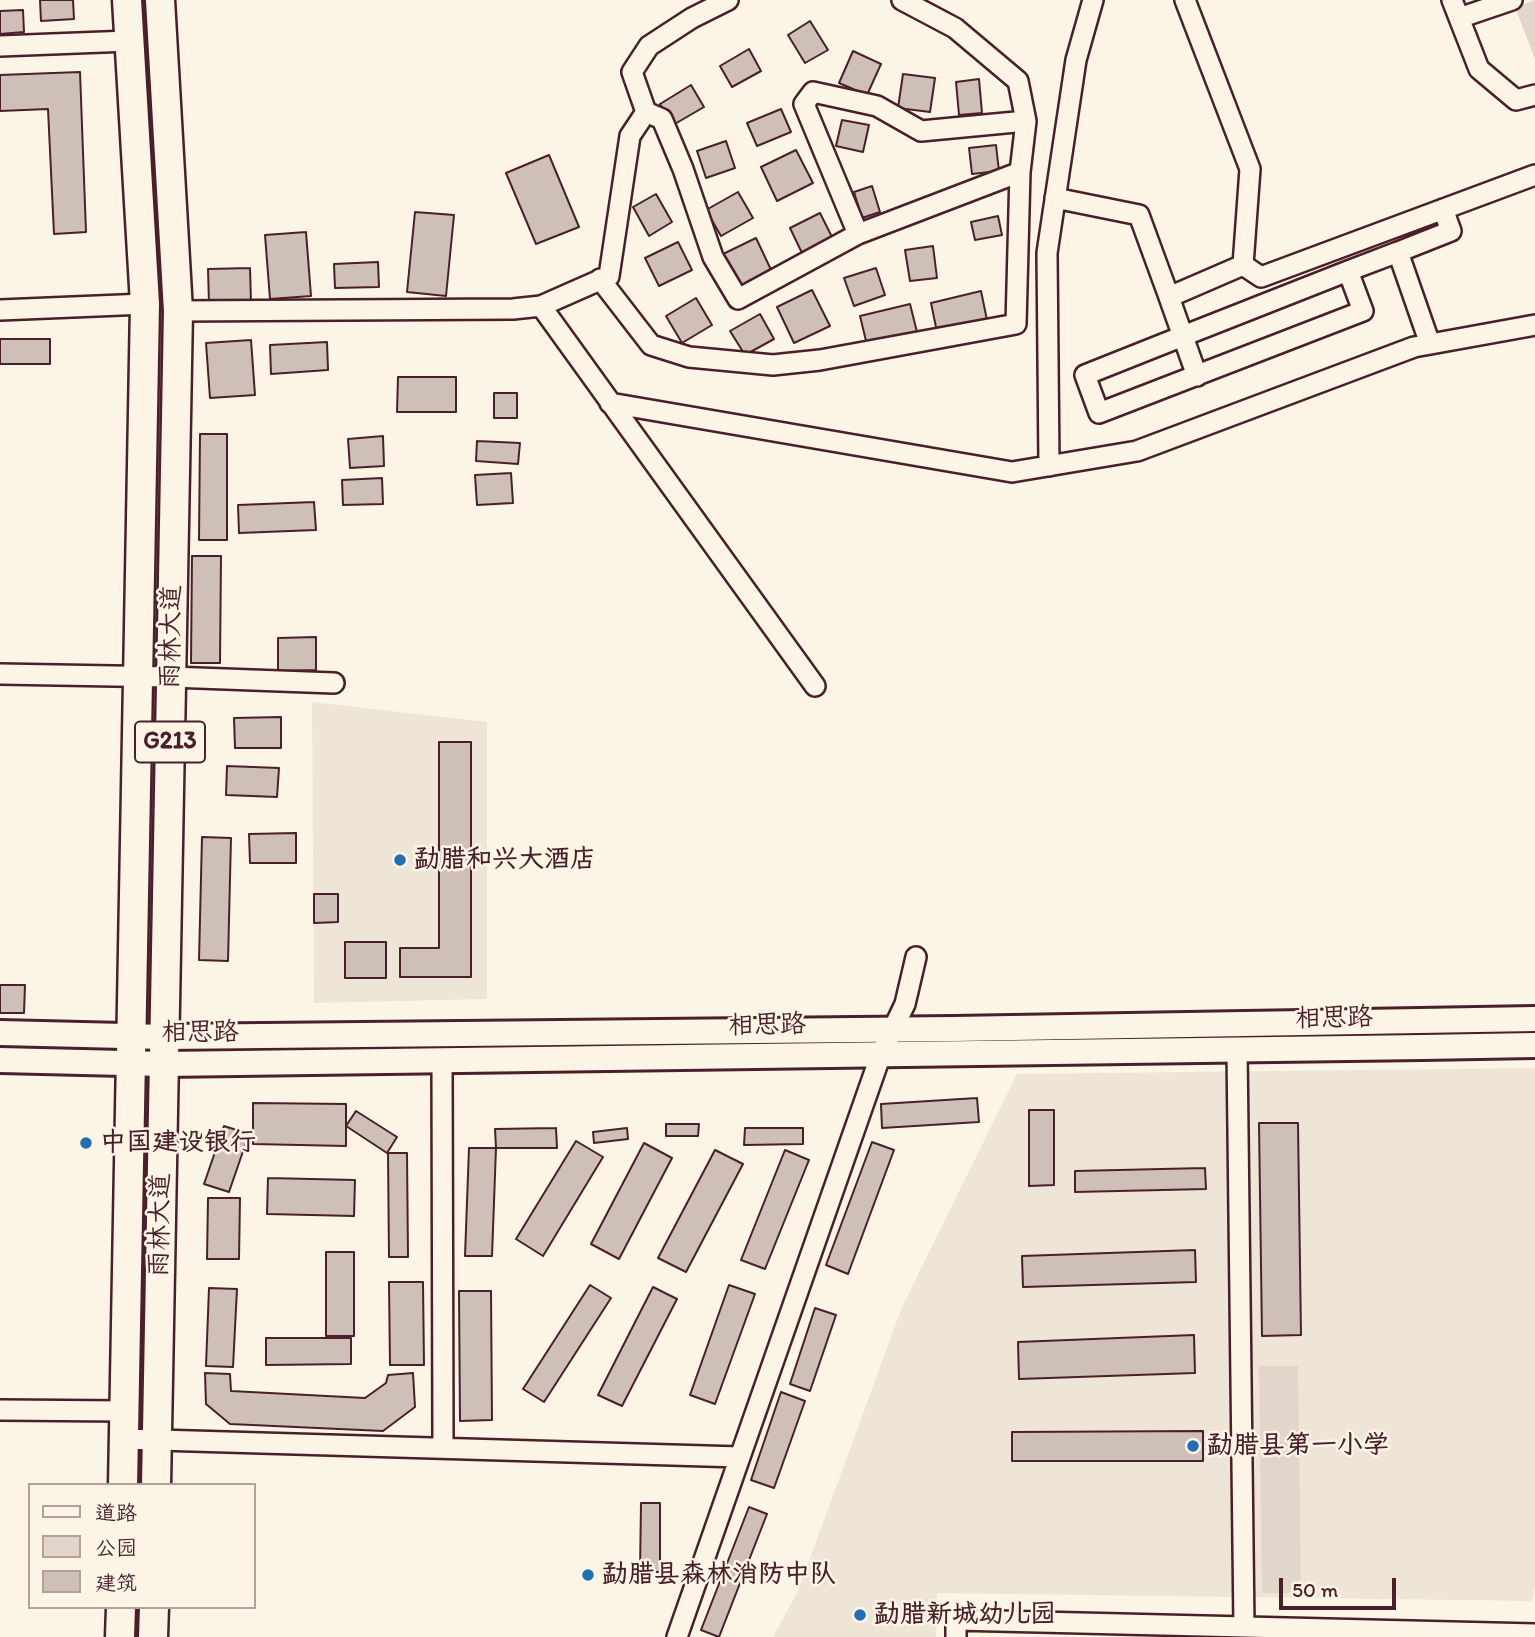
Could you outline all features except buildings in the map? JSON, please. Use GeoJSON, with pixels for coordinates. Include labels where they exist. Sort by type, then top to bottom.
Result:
{"type":"FeatureCollection","features":[{"type":"Feature","properties":{"kind":"highway","name":"雨林大道"},"geometry":{"type":"LineString","coordinates":[[123,1483],[145,304],[127,0]]}},
{"type":"Feature","properties":{"kind":"highway","name":"雨林大道"},"geometry":{"type":"LineString","coordinates":[[156,1483],[178,311],[160,0]]}},
{"type":"Feature","properties":{"kind":"highway"},"geometry":{"type":"LineString","coordinates":[[143,400],[176,398]]}},
{"type":"Feature","properties":{"kind":"highway"},"geometry":{"type":"LineString","coordinates":[[120,1637],[121,1609]]}},
{"type":"Feature","properties":{"kind":"highway"},"geometry":{"type":"LineString","coordinates":[[153,1637],[154,1609]]}},
{"type":"Feature","properties":{"kind":"main road","name":"相思路"},"geometry":{"type":"LineString","coordinates":[[0,1060],[131,1050],[892,1030],[1535,1018]]}},
{"type":"Feature","properties":{"kind":"main road","name":"相思路"},"geometry":{"type":"LineString","coordinates":[[0,1033],[131,1050]]}},
{"type":"Feature","properties":{"kind":"main road","name":"相思路"},"geometry":{"type":"LineString","coordinates":[[164,1050],[442,1060],[1535,1045]]}},
{"type":"Feature","properties":{"kind":"street"},"geometry":{"type":"LineString","coordinates":[[728,0],[692,18],[649,46],[632,72],[646,112],[662,119],[683,169],[713,257],[738,299],[858,234],[1020,172]]}},
{"type":"Feature","properties":{"kind":"street"},"geometry":{"type":"LineString","coordinates":[[600,279],[651,345],[689,357],[774,365],[1016,324],[1020,172],[1026,121],[1018,81],[955,28],[902,0]]}},
{"type":"Feature","properties":{"kind":"street"},"geometry":{"type":"LineString","coordinates":[[1049,466],[1047,253],[1076,60],[1093,0]]}},
{"type":"Feature","properties":{"kind":"street"},"geometry":{"type":"LineString","coordinates":[[1185,0],[1250,169],[1243,265]]}},
{"type":"Feature","properties":{"kind":"street"},"geometry":{"type":"LineString","coordinates":[[1510,0],[1456,9],[1479,69],[1516,100],[1535,95]]}},
{"type":"Feature","properties":{"kind":"street"},"geometry":{"type":"LineString","coordinates":[[0,47],[129,41]]}},
{"type":"Feature","properties":{"kind":"street"},"geometry":{"type":"LineString","coordinates":[[858,234],[804,104],[813,92],[877,106],[921,131],[1026,121]]}},
{"type":"Feature","properties":{"kind":"street"},"geometry":{"type":"LineString","coordinates":[[178,311],[513,309],[541,306],[608,276],[630,136],[646,112]]}},
{"type":"Feature","properties":{"kind":"street"},"geometry":{"type":"LineString","coordinates":[[1243,265],[1261,277],[1535,175]]}},
{"type":"Feature","properties":{"kind":"street"},"geometry":{"type":"LineString","coordinates":[[1055,198],[1139,215],[1197,376]]}},
{"type":"Feature","properties":{"kind":"street"},"geometry":{"type":"LineString","coordinates":[[1348,271],[1363,311],[1099,414],[1085,375],[1451,230],[1443,209]]}},
{"type":"Feature","properties":{"kind":"street"},"geometry":{"type":"LineString","coordinates":[[1398,252],[1430,344]]}},
{"type":"Feature","properties":{"kind":"street"},"geometry":{"type":"LineString","coordinates":[[1169,297],[1243,265]]}},
{"type":"Feature","properties":{"kind":"street"},"geometry":{"type":"LineString","coordinates":[[0,310],[145,304]]}},
{"type":"Feature","properties":{"kind":"street"},"geometry":{"type":"LineString","coordinates":[[541,306],[815,687]]}},
{"type":"Feature","properties":{"kind":"street"},"geometry":{"type":"LineString","coordinates":[[610,403],[1012,472],[1137,451],[1414,347],[1535,325]]}},
{"type":"Feature","properties":{"kind":"street"},"geometry":{"type":"LineString","coordinates":[[0,674],[334,683]]}},
{"type":"Feature","properties":{"kind":"street"},"geometry":{"type":"LineString","coordinates":[[677,1637],[881,1054],[905,1004],[916,957]]}},
{"type":"Feature","properties":{"kind":"street"},"geometry":{"type":"LineString","coordinates":[[1237,1050],[1244,1627]]}},
{"type":"Feature","properties":{"kind":"street"},"geometry":{"type":"LineString","coordinates":[[442,1060],[443,1447]]}},
{"type":"Feature","properties":{"kind":"street"},"geometry":{"type":"LineString","coordinates":[[0,1410],[124,1425],[157,1438],[740,1457]]}},
{"type":"Feature","properties":{"kind":"street"},"geometry":{"type":"LineString","coordinates":[[956,1637],[956,1620],[1535,1634]]}},
{"type":"Feature","properties":{"kind":"shaded area","name":"勐腊和兴大酒店"},"geometry":{"type":"Polygon","coordinates":[[[312,702],[487,722],[487,999],[314,1003],[312,702]]]}},
{"type":"Feature","properties":{"kind":"shaded area","name":"勐腊县第一小学"},"geometry":{"type":"Polygon","coordinates":[[[1535,1068],[1535,1585],[1532,1601],[937,1593],[936,1637],[773,1637],[798,1591],[902,1307],[1017,1074],[1535,1068]]]}},
{"type":"Feature","properties":{"kind":"green space"},"geometry":{"type":"Polygon","coordinates":[[[1535,0],[1535,59],[1515,7],[1535,0]]]}},
{"type":"Feature","properties":{"kind":"green space"},"geometry":{"type":"Polygon","coordinates":[[[1259,1366],[1298,1366],[1301,1593],[1262,1593],[1259,1366]]]}},
{"type":"Feature","properties":{"kind":"place","name":"勐腊和兴大酒店"},"geometry":{"type":"Point","coordinates":[400,860]}},
{"type":"Feature","properties":{"kind":"place","name":"中国建设银行"},"geometry":{"type":"Point","coordinates":[86,1143]}},
{"type":"Feature","properties":{"kind":"place","name":"勐腊县第一小学"},"geometry":{"type":"Point","coordinates":[1193,1446]}},
{"type":"Feature","properties":{"kind":"place","name":"勐腊县森林消防中队"},"geometry":{"type":"Point","coordinates":[588,1575]}},
{"type":"Feature","properties":{"kind":"place","name":"勐腊新城幼儿园"},"geometry":{"type":"Point","coordinates":[860,1615]}}]}
